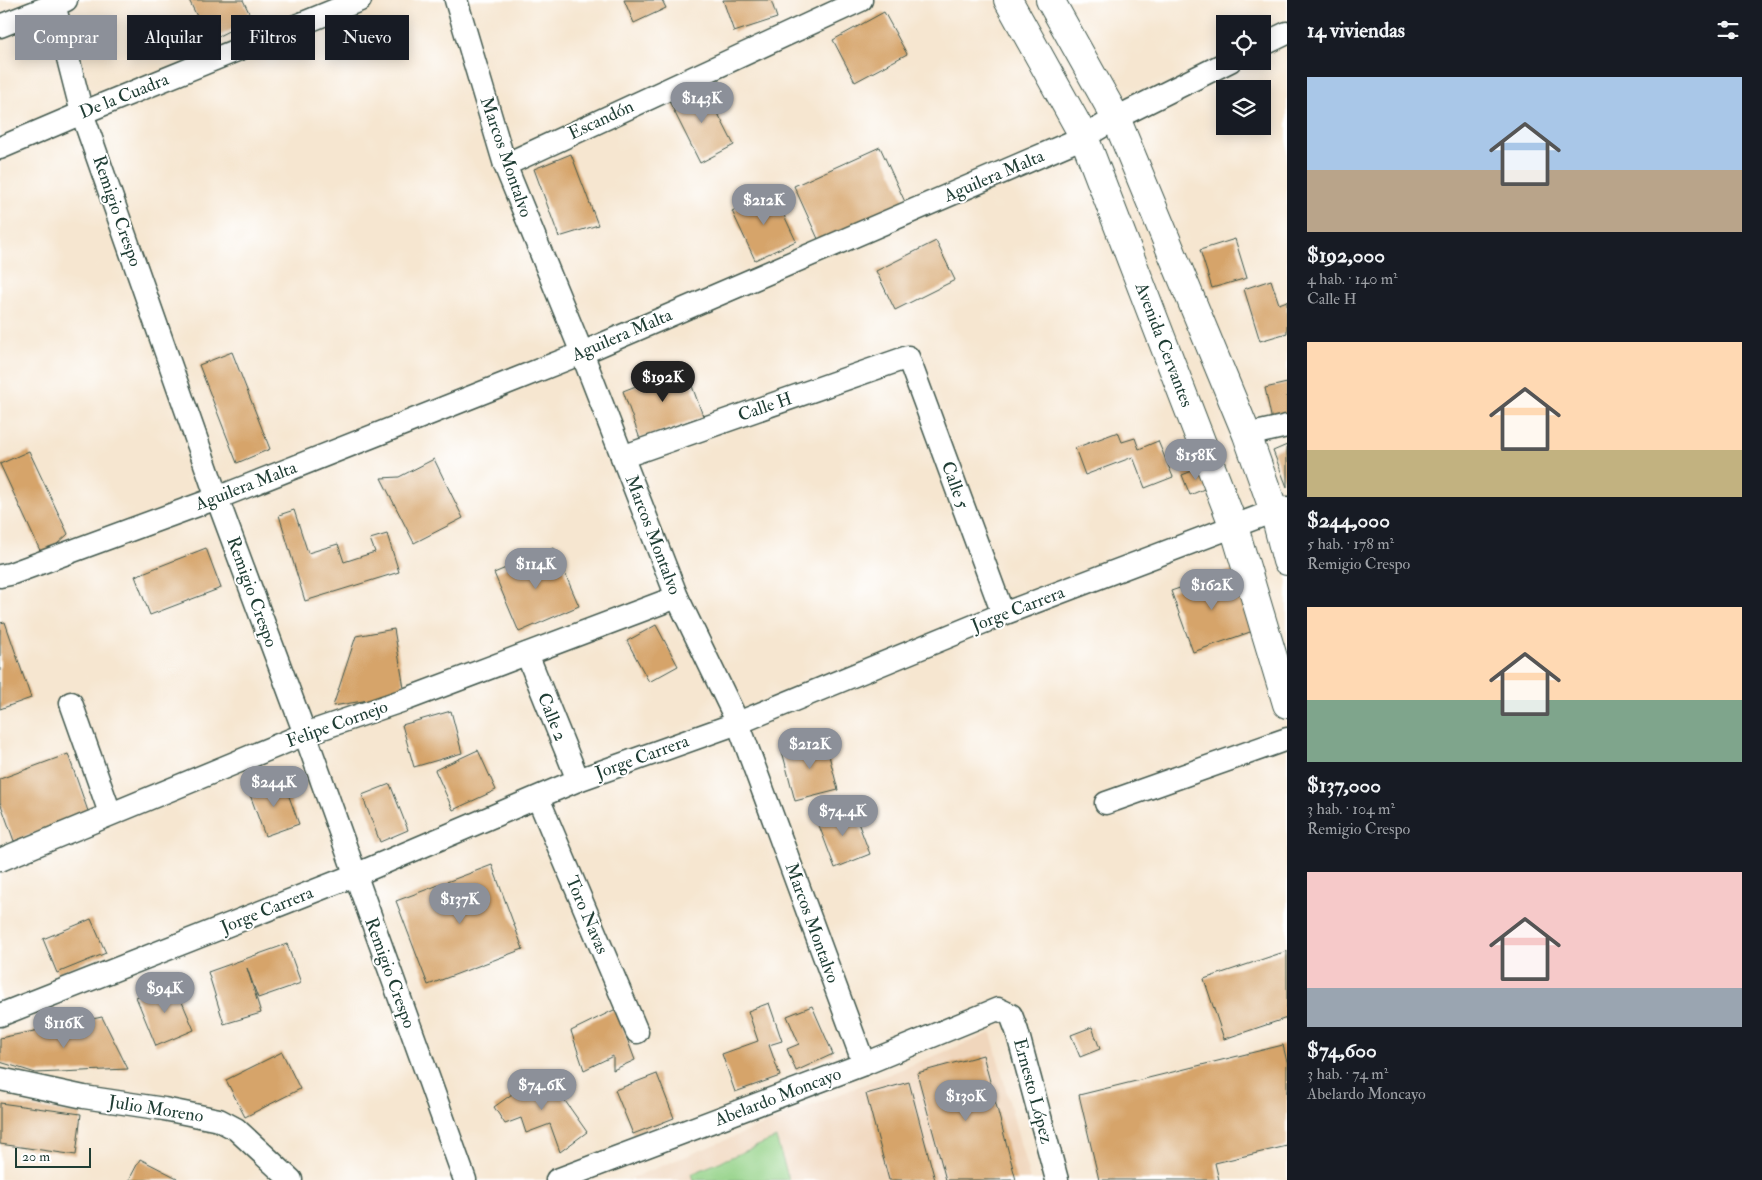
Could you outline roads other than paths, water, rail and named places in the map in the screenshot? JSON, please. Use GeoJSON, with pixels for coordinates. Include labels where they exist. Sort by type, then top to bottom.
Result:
{"type":"FeatureCollection","features":[{"type":"Feature","properties":{"kind":"street","name":"De la Cuadra"},"geometry":{"type":"LineString","coordinates":[[0,148],[82,112],[360,0]]}},
{"type":"Feature","properties":{"kind":"street","name":"Marcos Montalvo"},"geometry":{"type":"LineString","coordinates":[[456,0],[505,165],[582,353],[677,597],[738,723],[864,1064]]}},
{"type":"Feature","properties":{"kind":"street","name":"Escandón"},"geometry":{"type":"LineString","coordinates":[[505,165],[861,0]]}},
{"type":"Feature","properties":{"kind":"street","name":"Avenida Cervantes"},"geometry":{"type":"LineString","coordinates":[[1008,0],[1084,137],[1234,527],[1287,704]]}},
{"type":"Feature","properties":{"kind":"street"},"geometry":{"type":"LineString","coordinates":[[1050,0],[1116,118],[1280,510],[1287,561]]}},
{"type":"Feature","properties":{"kind":"street","name":"Remigio Crespo"},"geometry":{"type":"LineString","coordinates":[[58,2],[82,112],[217,498],[465,1180]]}},
{"type":"Feature","properties":{"kind":"street"},"geometry":{"type":"LineString","coordinates":[[0,26],[58,2]]}},
{"type":"Feature","properties":{"kind":"street"},"geometry":{"type":"LineString","coordinates":[[1271,41],[1287,33]]}},
{"type":"Feature","properties":{"kind":"street","name":"Aguilera Malta"},"geometry":{"type":"LineString","coordinates":[[0,576],[10,574],[217,498],[582,353],[1084,137],[1116,118],[1216,68]]}},
{"type":"Feature","properties":{"kind":"street","name":"Calle H"},"geometry":{"type":"LineString","coordinates":[[622,456],[908,357]]}},
{"type":"Feature","properties":{"kind":"street","name":"Calle 5"},"geometry":{"type":"LineString","coordinates":[[908,357],[1003,614]]}},
{"type":"Feature","properties":{"kind":"street"},"geometry":{"type":"LineString","coordinates":[[1247,435],[1287,426]]}},
{"type":"Feature","properties":{"kind":"street","name":"Jorge Carrera"},"geometry":{"type":"LineString","coordinates":[[0,1016],[355,874],[578,780],[738,723],[1003,614],[1280,510]]}},
{"type":"Feature","properties":{"kind":"street","name":"Felipe Cornejo"},"geometry":{"type":"LineString","coordinates":[[0,860],[304,734],[407,699],[677,597]]}},
{"type":"Feature","properties":{"kind":"street","name":"Calle 2"},"geometry":{"type":"LineString","coordinates":[[527,654],[578,780]]}},
{"type":"Feature","properties":{"kind":"street"},"geometry":{"type":"LineString","coordinates":[[71,703],[110,813]]}},
{"type":"Feature","properties":{"kind":"street"},"geometry":{"type":"LineString","coordinates":[[1106,803],[1287,739]]}},
{"type":"Feature","properties":{"kind":"street","name":"Toro Navas"},"geometry":{"type":"LineString","coordinates":[[538,798],[637,1032]]}},
{"type":"Feature","properties":{"kind":"street","name":"Abelardo Moncayo"},"geometry":{"type":"LineString","coordinates":[[557,1180],[864,1064],[998,1009]]}},
{"type":"Feature","properties":{"kind":"street","name":"Ernesto López"},"geometry":{"type":"LineString","coordinates":[[998,1009],[1011,1016],[1017,1031],[1057,1180]]}},
{"type":"Feature","properties":{"kind":"street","name":"Julio Moreno"},"geometry":{"type":"LineString","coordinates":[[0,1079],[84,1097],[164,1109],[219,1120],[236,1129],[291,1180]]}}]}
